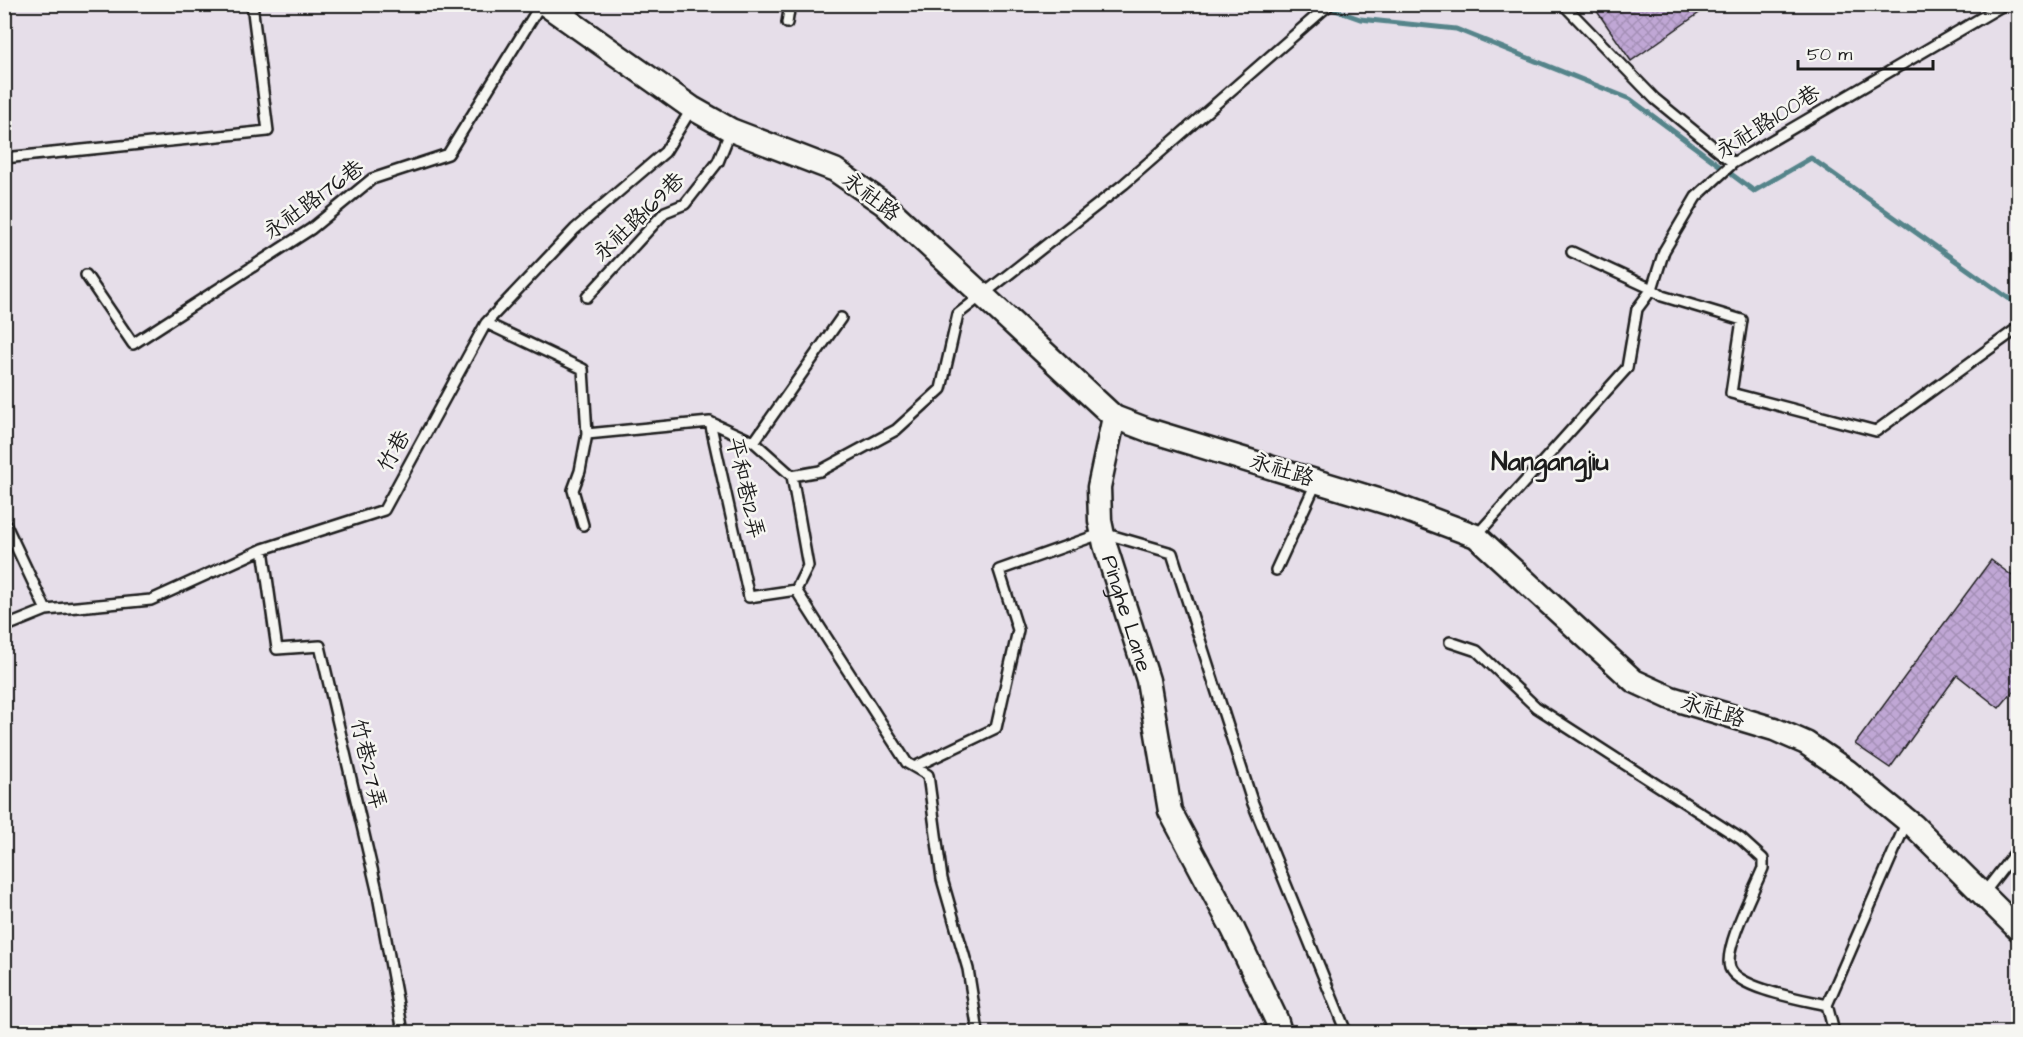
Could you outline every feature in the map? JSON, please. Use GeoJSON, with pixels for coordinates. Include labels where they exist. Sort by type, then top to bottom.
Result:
{"type":"FeatureCollection","features":[{"type":"Feature","properties":{"kind":"street","name":"永社路"},"geometry":{"type":"LineString","coordinates":[[549,8],[692,108],[731,130],[835,170],[884,204],[1114,417],[1148,430],[1391,504],[1476,536],[1634,681],[1671,698],[1774,729],[1806,743],[1847,771],[1908,820],[2019,929]]}},
{"type":"Feature","properties":{"kind":"street","name":"Pinghe Lane"},"geometry":{"type":"LineString","coordinates":[[1114,417],[1099,487],[1100,521],[1148,680],[1170,811],[1233,929],[1280,1032]]}},
{"type":"Feature","properties":{"kind":"lane"},"geometry":{"type":"LineString","coordinates":[[4,158],[268,131],[252,4]]}},
{"type":"Feature","properties":{"kind":"lane"},"geometry":{"type":"LineString","coordinates":[[549,8],[583,4]]}},
{"type":"Feature","properties":{"kind":"lane"},"geometry":{"type":"LineString","coordinates":[[787,23],[790,4]]}},
{"type":"Feature","properties":{"kind":"lane"},"geometry":{"type":"LineString","coordinates":[[792,476],[820,471],[896,430],[941,389],[958,314],[1124,184],[1330,4]]}},
{"type":"Feature","properties":{"kind":"lane"},"geometry":{"type":"LineString","coordinates":[[1563,4],[1655,99],[1733,163]]}},
{"type":"Feature","properties":{"kind":"lane","name":"永社路100巷"},"geometry":{"type":"LineString","coordinates":[[1476,536],[1627,368],[1637,309],[1652,289],[1664,251],[1696,196],[1733,163],[2005,4]]}},
{"type":"Feature","properties":{"kind":"lane","name":"永社路176巷"},"geometry":{"type":"LineString","coordinates":[[86,275],[133,344],[311,229],[372,179],[448,154],[549,8]]}},
{"type":"Feature","properties":{"kind":"lane","name":"竹巷"},"geometry":{"type":"LineString","coordinates":[[4,627],[46,610],[151,600],[262,549],[384,510],[486,323],[575,229],[665,152],[692,108]]}},
{"type":"Feature","properties":{"kind":"lane","name":"永社路169巷"},"geometry":{"type":"LineString","coordinates":[[586,297],[665,212],[686,204],[718,162],[731,130]]}},
{"type":"Feature","properties":{"kind":"lane"},"geometry":{"type":"LineString","coordinates":[[1572,252],[1652,289],[1662,296],[1742,320],[1731,393],[1876,430],[2019,328]]}},
{"type":"Feature","properties":{"kind":"lane"},"geometry":{"type":"LineString","coordinates":[[754,441],[841,318]]}},
{"type":"Feature","properties":{"kind":"lane"},"geometry":{"type":"LineString","coordinates":[[486,323],[583,369],[587,434],[580,471],[573,490],[583,525]]}},
{"type":"Feature","properties":{"kind":"lane"},"geometry":{"type":"LineString","coordinates":[[710,422],[754,441],[792,476],[808,566],[796,590],[907,763],[928,775],[942,879],[968,969],[978,1032]]}},
{"type":"Feature","properties":{"kind":"lane","name":"平和巷12弄"},"geometry":{"type":"LineString","coordinates":[[587,434],[710,422],[749,597],[796,590]]}},
{"type":"Feature","properties":{"kind":"lane"},"geometry":{"type":"LineString","coordinates":[[1276,570],[1317,481]]}},
{"type":"Feature","properties":{"kind":"lane"},"geometry":{"type":"LineString","coordinates":[[4,521],[46,610]]}},
{"type":"Feature","properties":{"kind":"lane"},"geometry":{"type":"LineString","coordinates":[[914,767],[996,728],[1018,630],[999,570],[1103,533],[1172,553],[1252,801],[1346,1032]]}},
{"type":"Feature","properties":{"kind":"lane","name":"竹巷27弄"},"geometry":{"type":"LineString","coordinates":[[262,549],[277,649],[320,646],[377,890],[403,1032]]}},
{"type":"Feature","properties":{"kind":"lane"},"geometry":{"type":"LineString","coordinates":[[1450,642],[1477,651],[1536,707],[1741,839],[1762,859],[1763,868],[1731,944],[1730,967],[1734,974],[1747,982],[1784,995],[1827,1005]]}},
{"type":"Feature","properties":{"kind":"lane"},"geometry":{"type":"LineString","coordinates":[[1834,1032],[1827,1005],[1908,820]]}},
{"type":"Feature","properties":{"kind":"lane"},"geometry":{"type":"LineString","coordinates":[[1983,894],[2019,849]]}},
{"type":"Feature","properties":{"kind":"building"},"geometry":{"type":"Polygon","coordinates":[[[1592,4],[1712,4],[1631,61],[1592,4]]]}},
{"type":"Feature","properties":{"kind":"building"},"geometry":{"type":"Polygon","coordinates":[[[1991,560],[2019,581],[2019,684],[1999,708],[1957,675],[1890,768],[1855,744],[1991,560]]]}},
{"type":"Feature","properties":{"kind":"waterway"},"geometry":{"type":"LineString","coordinates":[[1318,4],[1360,19],[1456,29],[1630,99],[1754,191],[1811,158],[2018,305]]}},
{"type":"Feature","properties":{"kind":"district","name":"Nangangjiu"},"geometry":{"type":"Point","coordinates":[1550,462]}}]}
